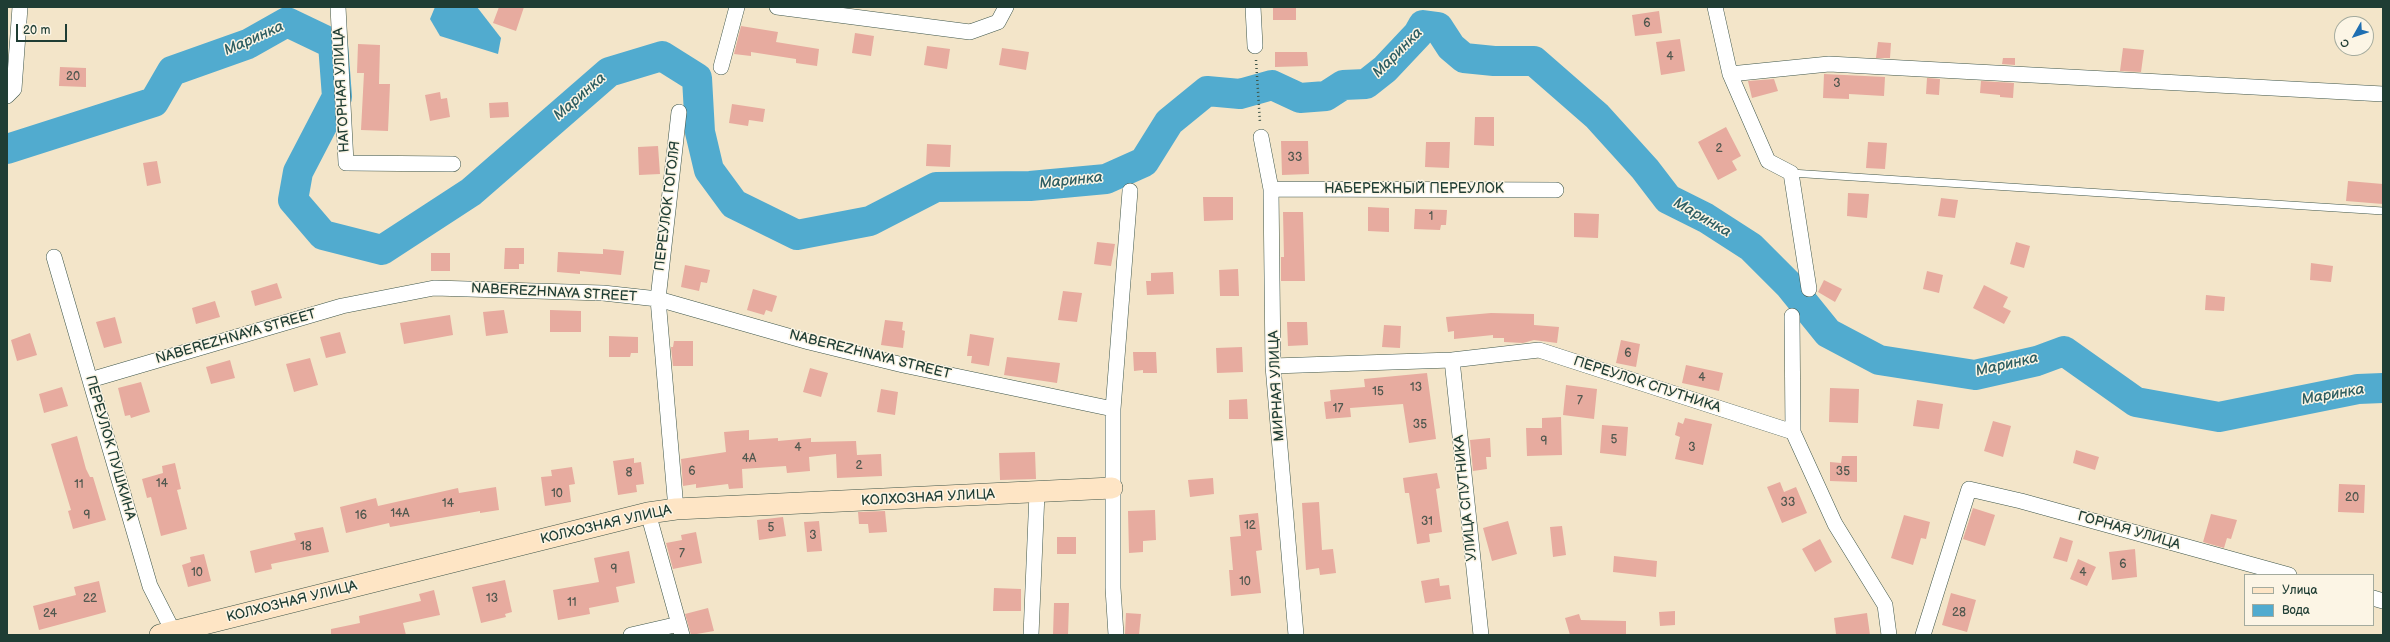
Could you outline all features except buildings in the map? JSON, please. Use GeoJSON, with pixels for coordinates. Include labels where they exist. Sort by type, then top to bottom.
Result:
{"type":"FeatureCollection","features":[{"type":"Feature","properties":{"kind":"street"},"geometry":{"type":"LineString","coordinates":[[7,96],[14,89],[20,7]]}},
{"type":"Feature","properties":{"kind":"street","name":"НАГОРНАЯ УЛИЦА"},"geometry":{"type":"LineString","coordinates":[[338,7],[346,162],[452,164]]}},
{"type":"Feature","properties":{"kind":"street"},"geometry":{"type":"LineString","coordinates":[[720,67],[737,7]]}},
{"type":"Feature","properties":{"kind":"street"},"geometry":{"type":"LineString","coordinates":[[777,7],[970,32],[998,22],[1006,7]]}},
{"type":"Feature","properties":{"kind":"street"},"geometry":{"type":"LineString","coordinates":[[1253,7],[1255,46]]}},
{"type":"Feature","properties":{"kind":"street"},"geometry":{"type":"LineString","coordinates":[[1715,7],[1730,74],[1768,161],[1791,172],[1809,289]]}},
{"type":"Feature","properties":{"kind":"street"},"geometry":{"type":"LineString","coordinates":[[1730,74],[1829,64],[2383,94]]}},
{"type":"Feature","properties":{"kind":"street","name":"ПЕРЕУЛОК ГОГОЛЯ"},"geometry":{"type":"LineString","coordinates":[[676,509],[658,299],[679,112]]}},
{"type":"Feature","properties":{"kind":"street","name":"МИРНАЯ УЛИЦА"},"geometry":{"type":"LineString","coordinates":[[1261,137],[1271,189],[1274,366],[1296,635]]}},
{"type":"Feature","properties":{"kind":"street","name":"НАБЕРЕЖНЫЙ ПЕРЕУЛОК"},"geometry":{"type":"LineString","coordinates":[[1271,189],[1556,190]]}},
{"type":"Feature","properties":{"kind":"street"},"geometry":{"type":"LineString","coordinates":[[1116,635],[1113,588],[1113,409],[1130,191]]}},
{"type":"Feature","properties":{"kind":"street","name":"ПЕРЕУЛОК ПУШКИНА"},"geometry":{"type":"LineString","coordinates":[[54,257],[150,586],[170,634]]}},
{"type":"Feature","properties":{"kind":"street","name":"NABEREZHNAYA STREET"},"geometry":{"type":"LineString","coordinates":[[90,380],[342,306],[434,288],[603,293],[658,299],[809,342],[903,365],[1113,409]]}},
{"type":"Feature","properties":{"kind":"street"},"geometry":{"type":"LineString","coordinates":[[1792,316],[1794,432],[1835,524],[1885,605],[1889,635]]}},
{"type":"Feature","properties":{"kind":"street","name":"ПЕРЕУЛОК СПУТНИКА"},"geometry":{"type":"LineString","coordinates":[[1274,366],[1452,360],[1539,350],[1794,432]]}},
{"type":"Feature","properties":{"kind":"street","name":"УЛИЦА СПУТНИКА"},"geometry":{"type":"LineString","coordinates":[[1452,360],[1481,635]]}},
{"type":"Feature","properties":{"kind":"street","name":"КОЛХОЗНАЯ УЛИЦА"},"geometry":{"type":"LineString","coordinates":[[170,634],[648,513],[676,509],[1037,493],[1112,488]]}},
{"type":"Feature","properties":{"kind":"street","name":"ГОРНАЯ УЛИЦА"},"geometry":{"type":"LineString","coordinates":[[1923,635],[1969,489],[2022,501],[2285,574]]}},
{"type":"Feature","properties":{"kind":"street"},"geometry":{"type":"LineString","coordinates":[[1030,635],[1037,493]]}},
{"type":"Feature","properties":{"kind":"street"},"geometry":{"type":"LineString","coordinates":[[631,635],[681,629],[648,513]]}},
{"type":"Feature","properties":{"kind":"lane"},"geometry":{"type":"LineString","coordinates":[[1791,172],[2383,211]]}},
{"type":"Feature","properties":{"kind":"path"},"geometry":{"type":"LineString","coordinates":[[1255,46],[1261,137]]}},
{"type":"Feature","properties":{"kind":"water"},"geometry":{"type":"Polygon","coordinates":[[[435,7],[477,7],[501,38],[498,54],[440,36],[430,19],[435,7]]]}},
{"type":"Feature","properties":{"kind":"waterway","name":"Маринка"},"geometry":{"type":"LineString","coordinates":[[7,149],[154,102],[172,71],[248,44],[287,22],[333,44],[337,97],[298,172],[293,200],[323,235],[382,250],[471,192],[609,72],[662,56],[697,78],[700,132],[709,170],[734,204],[797,235],[870,221],[936,187],[1030,186],[1106,179],[1144,162],[1169,122],[1207,91],[1240,94],[1272,85],[1300,98],[1326,96],[1343,85],[1366,84],[1385,69],[1418,34],[1423,25],[1438,27],[1451,47],[1464,58],[1494,61],[1534,61],[1597,116],[1645,169],[1668,199],[1706,218],[1751,247],[1790,286],[1828,333],[1879,360],[1975,375],[2037,361],[2064,351],[2136,402],[2219,417],[2358,389],[2383,388]]}}]}
